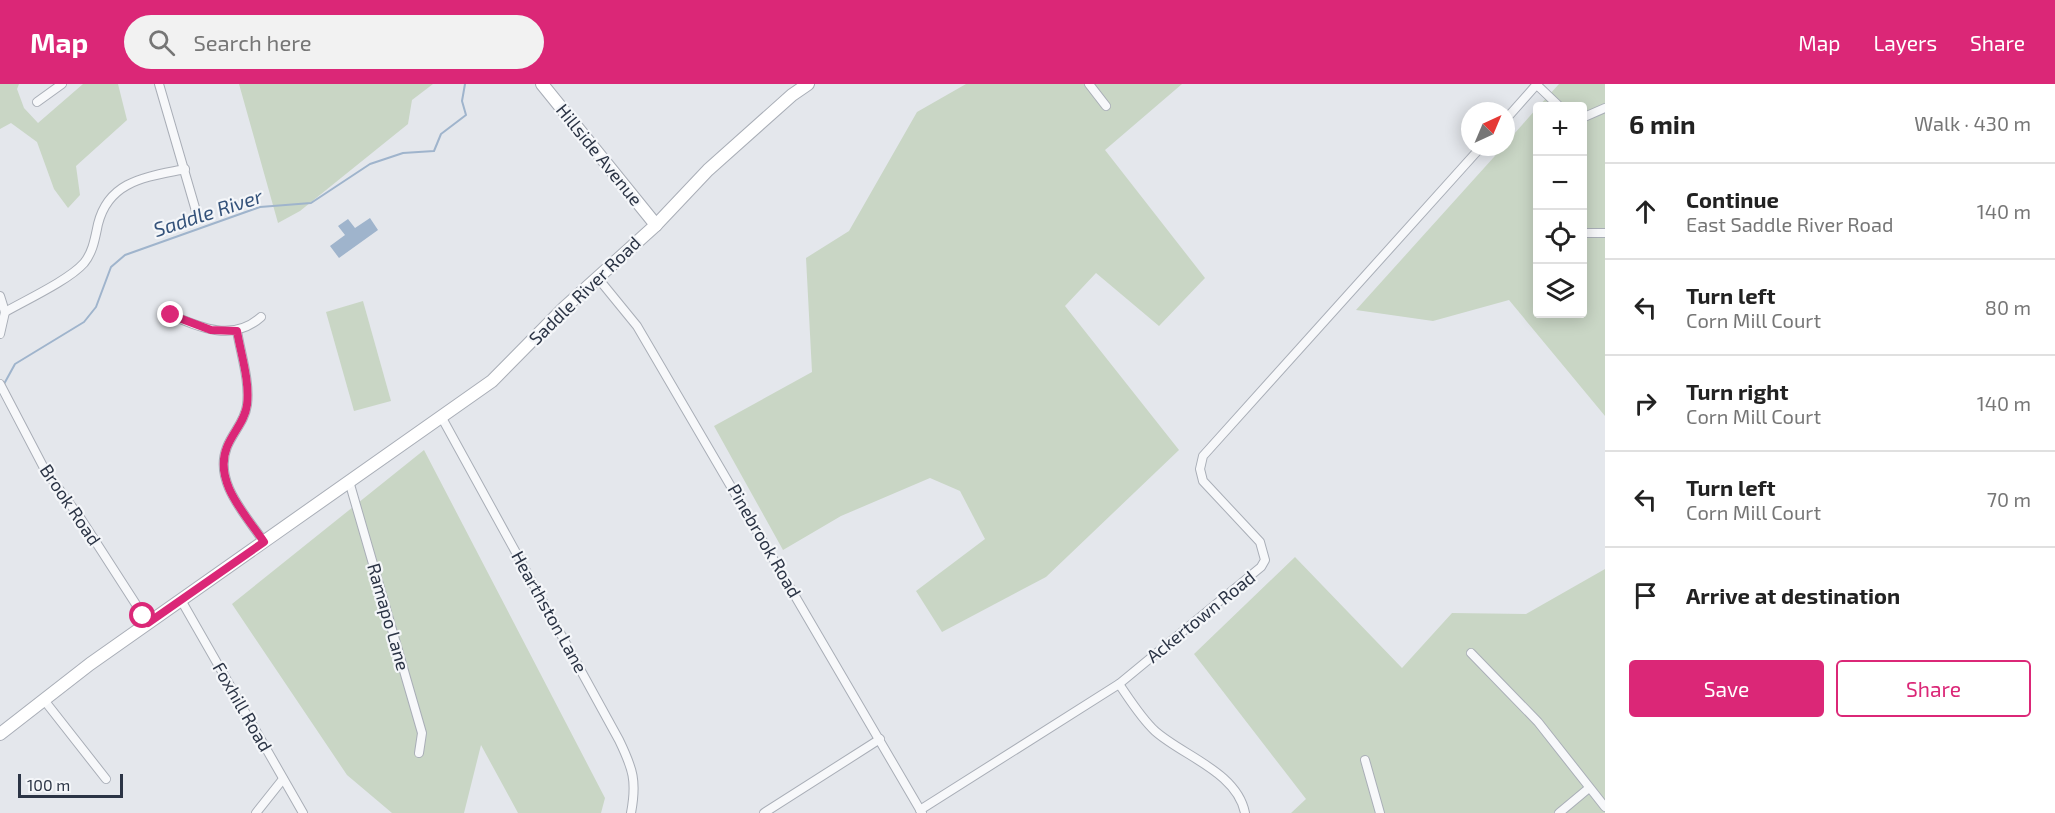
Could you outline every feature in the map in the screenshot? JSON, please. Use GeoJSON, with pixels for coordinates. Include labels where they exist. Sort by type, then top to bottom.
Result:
{"type":"FeatureCollection","features":[{"type":"Feature","properties":{"kind":"main road","name":"Hillside Avenue"},"geometry":{"type":"LineString","coordinates":[[542,84],[656,225]]}},
{"type":"Feature","properties":{"kind":"main road","name":"Saddle River Road"},"geometry":{"type":"LineString","coordinates":[[0,734],[148,623],[492,381],[597,277],[656,225],[708,170],[792,95],[808,84]]}},
{"type":"Feature","properties":{"kind":"street"},"geometry":{"type":"LineString","coordinates":[[37,102],[63,84]]}},
{"type":"Feature","properties":{"kind":"street"},"geometry":{"type":"LineString","coordinates":[[159,84],[196,212]]}},
{"type":"Feature","properties":{"kind":"street"},"geometry":{"type":"LineString","coordinates":[[1089,84],[1106,106]]}},
{"type":"Feature","properties":{"kind":"street"},"geometry":{"type":"LineString","coordinates":[[1515,109],[1537,85],[1555,102]]}},
{"type":"Feature","properties":{"kind":"street"},"geometry":{"type":"LineString","coordinates":[[1587,116],[1605,108]]}},
{"type":"Feature","properties":{"kind":"street","name":"Ackertown Road"},"geometry":{"type":"LineString","coordinates":[[921,812],[1119,684],[1248,579],[1265,560],[1260,542],[1203,481],[1200,469],[1203,456],[1473,156]]}},
{"type":"Feature","properties":{"kind":"street"},"geometry":{"type":"LineString","coordinates":[[5,312],[83,263],[92,248],[105,205],[117,190],[141,178],[185,170]]}},
{"type":"Feature","properties":{"kind":"street"},"geometry":{"type":"LineString","coordinates":[[1587,233],[1605,233]]}},
{"type":"Feature","properties":{"kind":"street","name":"Pinebrook Road"},"geometry":{"type":"LineString","coordinates":[[597,277],[637,326],[921,812]]}},
{"type":"Feature","properties":{"kind":"street"},"geometry":{"type":"LineString","coordinates":[[0,296],[5,312],[0,334]]}},
{"type":"Feature","properties":{"kind":"street"},"geometry":{"type":"LineString","coordinates":[[171,315],[211,330],[237,331],[252,325],[261,317]]}},
{"type":"Feature","properties":{"kind":"street"},"geometry":{"type":"LineString","coordinates":[[237,331],[246,380],[247,404],[245,415],[226,452],[224,471],[228,488],[264,542]]}},
{"type":"Feature","properties":{"kind":"street","name":"Brook Road"},"geometry":{"type":"LineString","coordinates":[[2,388],[45,470],[81,519],[148,623]]}},
{"type":"Feature","properties":{"kind":"street","name":"Hearthston Lane"},"geometry":{"type":"LineString","coordinates":[[442,417],[619,740],[634,773],[636,788],[631,813]]}},
{"type":"Feature","properties":{"kind":"street","name":"Ramapo Lane"},"geometry":{"type":"LineString","coordinates":[[349,482],[422,733],[419,753]]}},
{"type":"Feature","properties":{"kind":"street","name":"Foxhill Road"},"geometry":{"type":"LineString","coordinates":[[181,600],[303,813]]}},
{"type":"Feature","properties":{"kind":"street"},"geometry":{"type":"LineString","coordinates":[[1471,652],[1538,722],[1605,807]]}},
{"type":"Feature","properties":{"kind":"street"},"geometry":{"type":"LineString","coordinates":[[1119,684],[1149,725],[1163,737],[1199,759],[1235,789],[1243,803],[1245,813]]}},
{"type":"Feature","properties":{"kind":"street"},"geometry":{"type":"LineString","coordinates":[[44,700],[106,779]]}},
{"type":"Feature","properties":{"kind":"street"},"geometry":{"type":"LineString","coordinates":[[764,813],[880,739]]}},
{"type":"Feature","properties":{"kind":"street"},"geometry":{"type":"LineString","coordinates":[[1365,760],[1380,813]]}},
{"type":"Feature","properties":{"kind":"street"},"geometry":{"type":"LineString","coordinates":[[256,813],[283,778]]}},
{"type":"Feature","properties":{"kind":"street"},"geometry":{"type":"LineString","coordinates":[[1559,813],[1588,788]]}},
{"type":"Feature","properties":{"kind":"green space"},"geometry":{"type":"Polygon","coordinates":[[[0,84],[19,84],[17,89],[24,108],[38,123],[83,84],[118,84],[127,120],[76,166],[80,195],[68,208],[54,189],[37,142],[11,123],[0,129],[0,84]]]}},
{"type":"Feature","properties":{"kind":"green space"},"geometry":{"type":"Polygon","coordinates":[[[239,84],[433,84],[412,100],[408,124],[300,211],[278,223],[239,84]]]}},
{"type":"Feature","properties":{"kind":"green space"},"geometry":{"type":"Polygon","coordinates":[[[966,84],[1182,84],[1105,150],[1205,278],[1159,326],[1096,273],[1065,306],[1179,450],[1046,577],[942,632],[916,591],[985,539],[960,491],[930,478],[841,516],[783,550],[714,426],[812,372],[806,258],[849,231],[917,112],[966,84]]]}},
{"type":"Feature","properties":{"kind":"green space"},"geometry":{"type":"Polygon","coordinates":[[[1559,84],[1605,84],[1605,416],[1509,300],[1433,321],[1356,310],[1495,156],[1515,156],[1515,133],[1533,113],[1533,318],[1587,318],[1587,102],[1543,102],[1559,84]]]}},
{"type":"Feature","properties":{"kind":"green space"},"geometry":{"type":"Polygon","coordinates":[[[363,301],[391,401],[354,411],[326,312],[363,301]]]}},
{"type":"Feature","properties":{"kind":"green space"},"geometry":{"type":"Polygon","coordinates":[[[424,450],[605,798],[601,813],[518,813],[481,745],[464,813],[392,813],[347,775],[232,604],[424,450]]]}},
{"type":"Feature","properties":{"kind":"green space"},"geometry":{"type":"Polygon","coordinates":[[[1295,557],[1402,668],[1452,613],[1526,614],[1605,569],[1605,813],[1291,813],[1306,799],[1194,654],[1295,557]]]}},
{"type":"Feature","properties":{"kind":"water"},"geometry":{"type":"Polygon","coordinates":[[[370,218],[378,230],[339,258],[330,246],[345,235],[338,226],[348,219],[355,228],[370,218]]]}},
{"type":"Feature","properties":{"kind":"waterway","name":"Saddle River"},"geometry":{"type":"LineString","coordinates":[[4,384],[15,364],[84,322],[96,307],[111,267],[125,255],[260,207],[311,203],[370,164],[403,153],[434,151],[441,134],[466,115],[462,101],[465,84]]}},
{"type":"Feature","properties":{"kind":"route"},"geometry":{"type":"LineString","coordinates":[[143,616],[148,623],[264,542],[228,488],[224,471],[226,452],[245,415],[247,404],[248,393],[237,331],[211,330],[171,315]]}}]}
